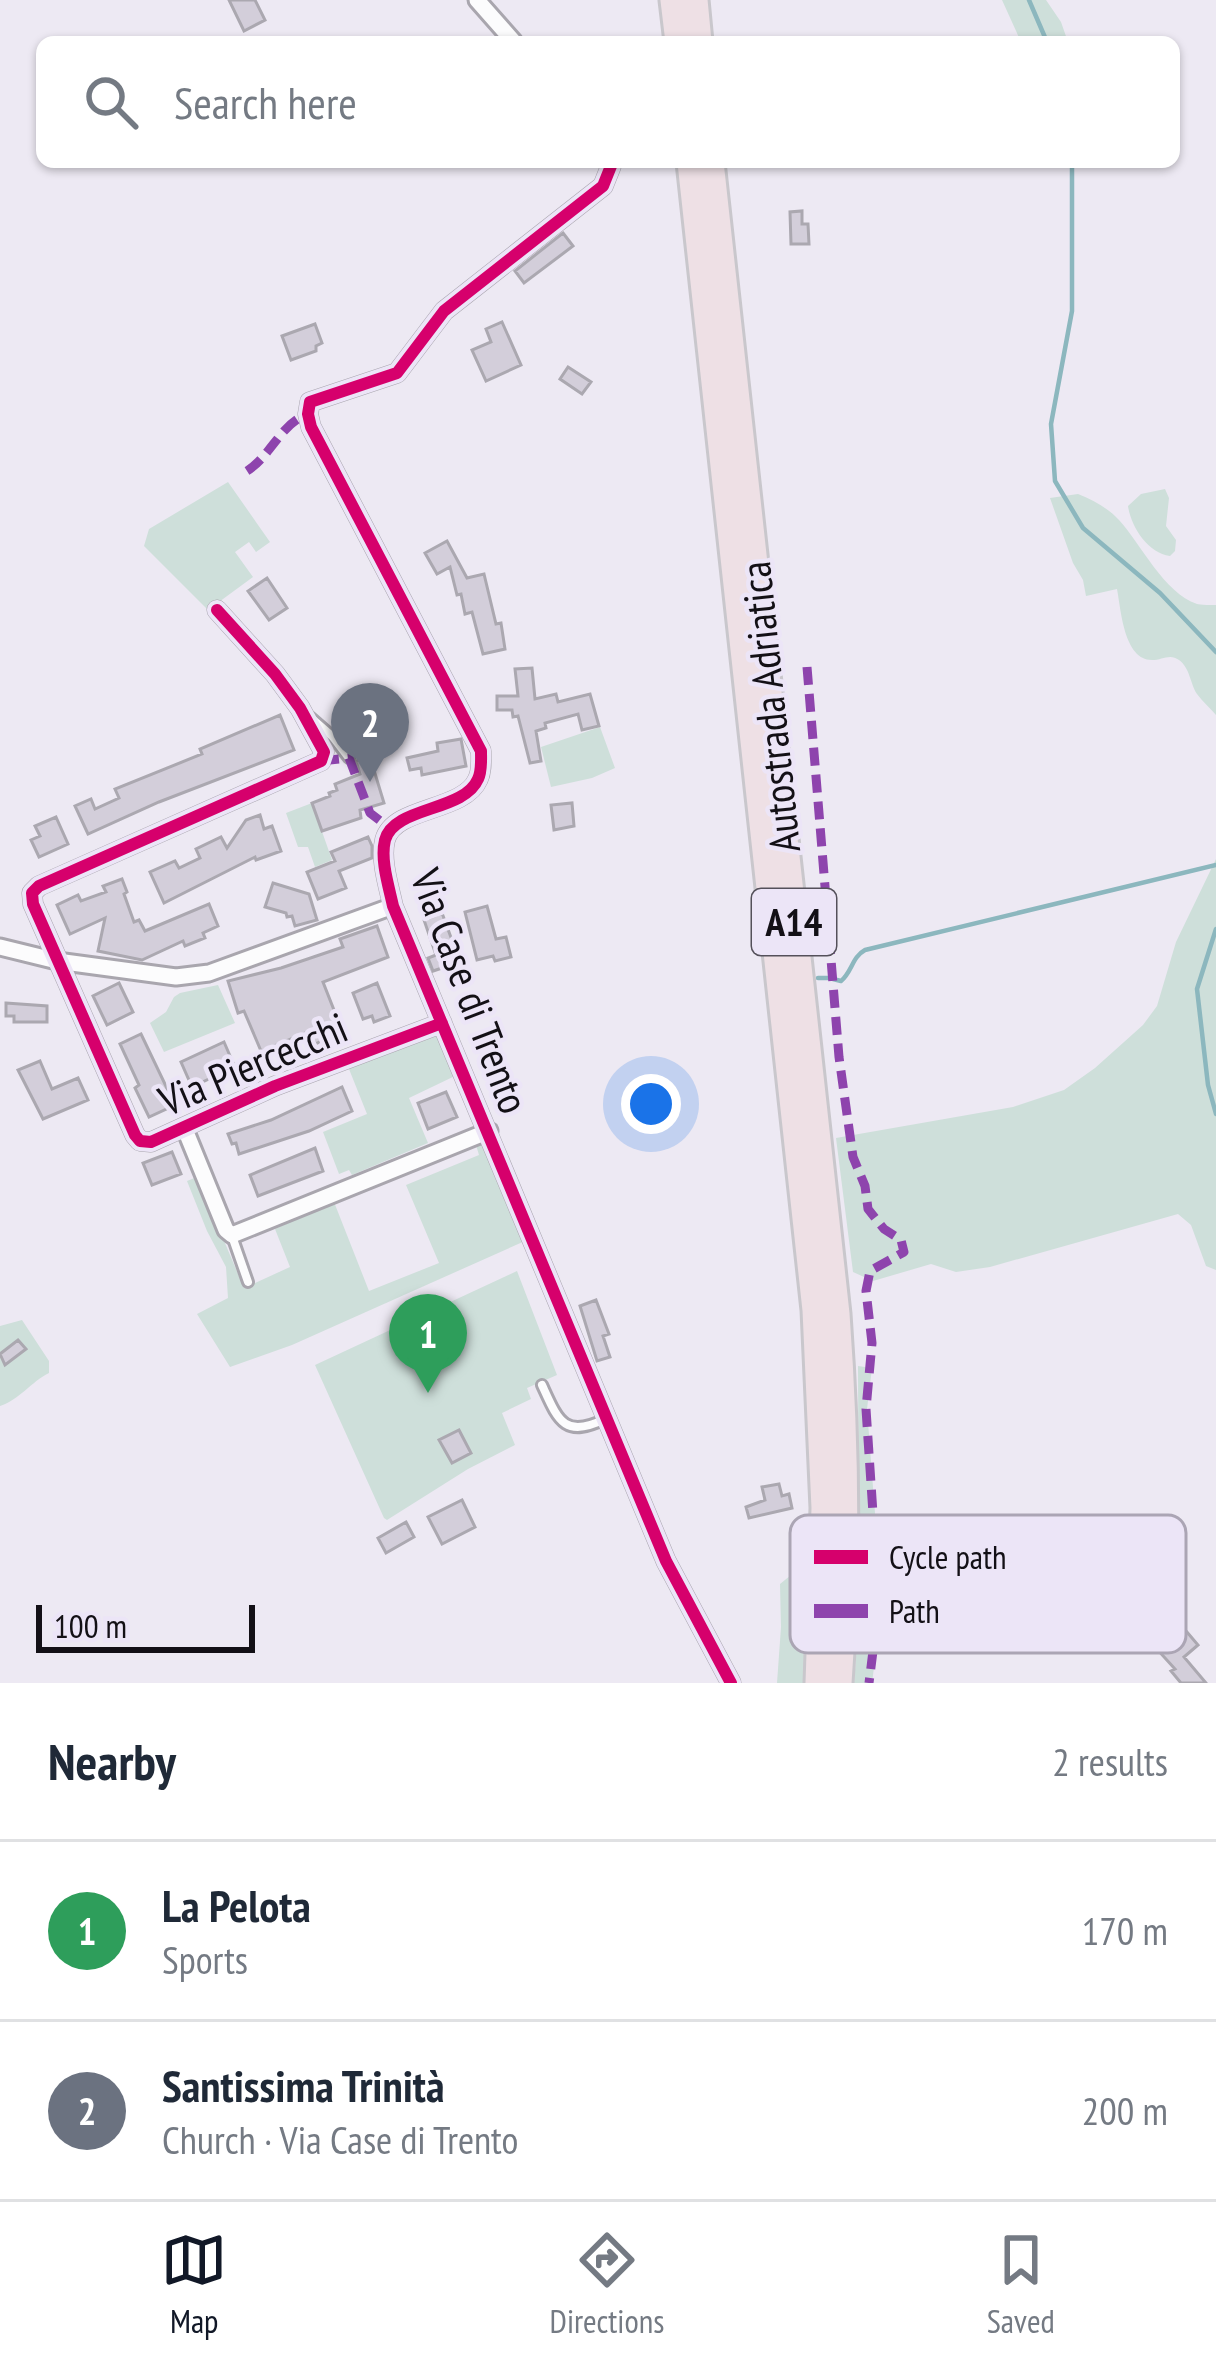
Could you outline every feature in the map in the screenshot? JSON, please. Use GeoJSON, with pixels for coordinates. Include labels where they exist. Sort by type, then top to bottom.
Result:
{"type":"FeatureCollection","features":[{"type":"Feature","properties":{"kind":"highway"},"geometry":{"type":"LineString","coordinates":[[674,0],[678,36]]}},
{"type":"Feature","properties":{"kind":"highway"},"geometry":{"type":"LineString","coordinates":[[694,0],[697,36]]}},
{"type":"Feature","properties":{"kind":"highway","name":"Autostrada Adriatica"},"geometry":{"type":"LineString","coordinates":[[692,168],[816,1310],[826,1515]]}},
{"type":"Feature","properties":{"kind":"highway","name":"Autostrada Adriatica"},"geometry":{"type":"LineString","coordinates":[[711,168],[836,1314],[845,1515]]}},
{"type":"Feature","properties":{"kind":"highway","name":"Autostrada Adriatica"},"geometry":{"type":"LineString","coordinates":[[818,1683],[819,1653]]}},
{"type":"Feature","properties":{"kind":"highway","name":"Autostrada Adriatica"},"geometry":{"type":"LineString","coordinates":[[838,1683],[840,1653]]}},
{"type":"Feature","properties":{"kind":"street"},"geometry":{"type":"LineString","coordinates":[[477,0],[509,36]]}},
{"type":"Feature","properties":{"kind":"street","name":"Via Case di Trento"},"geometry":{"type":"LineString","coordinates":[[609,168],[603,186],[587,200],[444,311],[397,373],[310,402],[308,414],[481,751],[478,780],[467,793],[401,822],[387,834],[384,849],[393,907],[666,1562],[731,1683]]}},
{"type":"Feature","properties":{"kind":"street"},"geometry":{"type":"LineString","coordinates":[[57,961],[33,904],[32,893],[39,886],[321,761],[324,752],[300,708],[217,610]]}},
{"type":"Feature","properties":{"kind":"street"},"geometry":{"type":"LineString","coordinates":[[0,947],[57,961],[176,977],[209,973],[393,907]]}},
{"type":"Feature","properties":{"kind":"street","name":"Via Piercecchi"},"geometry":{"type":"LineString","coordinates":[[57,961],[140,1141],[151,1142],[275,1086],[442,1023]]}},
{"type":"Feature","properties":{"kind":"street","name":"Via Piercecchi"},"geometry":{"type":"LineString","coordinates":[[184,1127],[232,1235]]}},
{"type":"Feature","properties":{"kind":"street"},"geometry":{"type":"LineString","coordinates":[[232,1235],[489,1131]]}},
{"type":"Feature","properties":{"kind":"lane"},"geometry":{"type":"LineString","coordinates":[[300,708],[349,758]]}},
{"type":"Feature","properties":{"kind":"lane"},"geometry":{"type":"LineString","coordinates":[[232,1235],[248,1282]]}},
{"type":"Feature","properties":{"kind":"lane"},"geometry":{"type":"LineString","coordinates":[[542,1385],[558,1420],[576,1429],[606,1418]]}},
{"type":"Feature","properties":{"kind":"shaded area"},"geometry":{"type":"Polygon","coordinates":[[[1002,0],[1046,0],[1066,36],[1018,36],[1002,0]]]}},
{"type":"Feature","properties":{"kind":"shaded area"},"geometry":{"type":"Polygon","coordinates":[[[228,482],[270,542],[256,552],[249,542],[235,552],[253,577],[208,610],[144,546],[149,529],[228,482]]]}},
{"type":"Feature","properties":{"kind":"shaded area"},"geometry":{"type":"Polygon","coordinates":[[[1165,489],[1169,498],[1166,526],[1176,540],[1170,556],[1142,538],[1128,506],[1141,494],[1165,489]]]}},
{"type":"Feature","properties":{"kind":"shaded area"},"geometry":{"type":"Polygon","coordinates":[[[1078,494],[1115,516],[1174,590],[1197,604],[1216,605],[1216,715],[1197,694],[1179,660],[1152,660],[1135,652],[1117,589],[1086,596],[1050,498],[1078,494]]]}},
{"type":"Feature","properties":{"kind":"shaded area"},"geometry":{"type":"Polygon","coordinates":[[[600,727],[615,768],[551,787],[541,747],[600,727]]]}},
{"type":"Feature","properties":{"kind":"shaded area"},"geometry":{"type":"Polygon","coordinates":[[[312,803],[332,860],[315,867],[308,847],[298,847],[286,813],[312,803]]]}},
{"type":"Feature","properties":{"kind":"shaded area"},"geometry":{"type":"Polygon","coordinates":[[[1216,859],[1216,1270],[1206,1266],[1191,1225],[1178,1214],[990,1267],[956,1272],[931,1264],[873,1281],[853,1272],[836,1138],[1013,1107],[1064,1090],[1095,1068],[1157,1006],[1176,942],[1216,859]]]}},
{"type":"Feature","properties":{"kind":"shaded area"},"geometry":{"type":"Polygon","coordinates":[[[218,985],[235,1023],[164,1052],[150,1023],[180,993],[218,985]]]}},
{"type":"Feature","properties":{"kind":"shaded area"},"geometry":{"type":"Polygon","coordinates":[[[436,1029],[457,1075],[409,1098],[428,1143],[352,1175],[349,1170],[339,1174],[323,1132],[367,1114],[347,1064],[436,1029]]]}},
{"type":"Feature","properties":{"kind":"shaded area"},"geometry":{"type":"Polygon","coordinates":[[[487,1139],[525,1241],[292,1345],[230,1367],[197,1314],[228,1298],[226,1267],[187,1181],[197,1177],[244,1288],[290,1267],[275,1229],[334,1202],[369,1291],[439,1263],[406,1185],[479,1155],[476,1145],[487,1139]]]}},
{"type":"Feature","properties":{"kind":"shaded area"},"geometry":{"type":"Polygon","coordinates":[[[517,1271],[557,1375],[527,1388],[531,1399],[502,1413],[515,1445],[387,1520],[315,1365],[517,1271]]]}},
{"type":"Feature","properties":{"kind":"shaded area"},"geometry":{"type":"Polygon","coordinates":[[[22,1320],[49,1361],[49,1373],[0,1406],[0,1326],[22,1320]]]}},
{"type":"Feature","properties":{"kind":"shaded area"},"geometry":{"type":"Polygon","coordinates":[[[858,1366],[872,1368],[867,1409],[875,1515],[859,1515],[858,1366]]]}},
{"type":"Feature","properties":{"kind":"shaded area"},"geometry":{"type":"Polygon","coordinates":[[[790,1576],[790,1653],[806,1653],[804,1683],[777,1683],[780,1584],[790,1576]]]}},
{"type":"Feature","properties":{"kind":"shaded area"},"geometry":{"type":"Polygon","coordinates":[[[856,1653],[876,1653],[872,1683],[854,1683],[856,1653]]]}},
{"type":"Feature","properties":{"kind":"building"},"geometry":{"type":"Polygon","coordinates":[[[229,0],[255,0],[265,20],[244,31],[229,0]]]}},
{"type":"Feature","properties":{"kind":"building"},"geometry":{"type":"Polygon","coordinates":[[[802,211],[809,244],[791,244],[790,212],[802,211]]]}},
{"type":"Feature","properties":{"kind":"building"},"geometry":{"type":"Polygon","coordinates":[[[563,233],[573,246],[524,283],[515,271],[563,233]]]}},
{"type":"Feature","properties":{"kind":"building"},"geometry":{"type":"Polygon","coordinates":[[[502,322],[521,365],[486,381],[472,350],[491,342],[486,329],[502,322]]]}},
{"type":"Feature","properties":{"kind":"building"},"geometry":{"type":"Polygon","coordinates":[[[315,324],[322,343],[316,351],[291,360],[282,336],[315,324]]]}},
{"type":"Feature","properties":{"kind":"building"},"geometry":{"type":"Polygon","coordinates":[[[568,367],[591,382],[582,394],[560,379],[568,367]]]}},
{"type":"Feature","properties":{"kind":"building"},"geometry":{"type":"Polygon","coordinates":[[[447,541],[467,578],[484,574],[505,649],[483,654],[472,612],[465,614],[450,567],[437,574],[425,553],[447,541]]]}},
{"type":"Feature","properties":{"kind":"building"},"geometry":{"type":"Polygon","coordinates":[[[267,578],[287,608],[269,620],[248,591],[267,578]]]}},
{"type":"Feature","properties":{"kind":"building"},"geometry":{"type":"Polygon","coordinates":[[[532,668],[535,699],[556,694],[558,702],[590,694],[599,726],[582,730],[578,714],[545,723],[546,728],[536,731],[541,761],[530,763],[518,716],[513,717],[512,710],[497,710],[497,696],[518,696],[515,669],[532,668]]]}},
{"type":"Feature","properties":{"kind":"building"},"geometry":{"type":"Polygon","coordinates":[[[280,715],[294,750],[88,834],[75,806],[91,799],[95,809],[119,798],[115,789],[202,754],[200,749],[280,715]]]}},
{"type":"Feature","properties":{"kind":"building"},"geometry":{"type":"Polygon","coordinates":[[[461,739],[466,766],[422,775],[421,768],[410,770],[407,758],[438,751],[437,743],[461,739]]]}},
{"type":"Feature","properties":{"kind":"building"},"geometry":{"type":"Polygon","coordinates":[[[370,757],[384,803],[360,810],[361,818],[322,831],[312,803],[330,796],[337,790],[335,784],[360,774],[356,761],[370,757]]]}},
{"type":"Feature","properties":{"kind":"building"},"geometry":{"type":"Polygon","coordinates":[[[572,803],[574,826],[554,830],[551,805],[572,803]]]}},
{"type":"Feature","properties":{"kind":"building"},"geometry":{"type":"Polygon","coordinates":[[[260,815],[264,829],[272,826],[281,851],[255,857],[164,903],[150,872],[175,861],[179,868],[200,858],[196,849],[221,837],[227,848],[246,820],[260,815]]]}},
{"type":"Feature","properties":{"kind":"building"},"geometry":{"type":"Polygon","coordinates":[[[56,817],[68,844],[39,857],[31,840],[40,836],[35,826],[56,817]]]}},
{"type":"Feature","properties":{"kind":"building"},"geometry":{"type":"Polygon","coordinates":[[[368,837],[372,858],[339,871],[346,888],[318,899],[307,872],[335,861],[331,852],[368,837]]]}},
{"type":"Feature","properties":{"kind":"building"},"geometry":{"type":"Polygon","coordinates":[[[122,879],[134,922],[139,920],[145,931],[209,904],[218,926],[203,933],[205,938],[185,946],[183,941],[142,960],[98,951],[105,918],[70,934],[57,905],[78,895],[81,901],[106,892],[103,886],[122,879]]]}},
{"type":"Feature","properties":{"kind":"building"},"geometry":{"type":"Polygon","coordinates":[[[273,883],[309,894],[317,920],[295,926],[292,916],[265,907],[273,883]]]}},
{"type":"Feature","properties":{"kind":"building"},"geometry":{"type":"Polygon","coordinates":[[[487,906],[496,939],[506,937],[511,957],[477,960],[465,912],[487,906]]]}},
{"type":"Feature","properties":{"kind":"building"},"geometry":{"type":"Polygon","coordinates":[[[442,913],[460,962],[433,971],[428,958],[436,955],[424,920],[442,913]]]}},
{"type":"Feature","properties":{"kind":"building"},"geometry":{"type":"Polygon","coordinates":[[[377,926],[388,957],[323,982],[343,1033],[315,1044],[310,1031],[274,1046],[277,1053],[264,1058],[244,1011],[238,1013],[228,981],[343,947],[340,939],[377,926]]]}},
{"type":"Feature","properties":{"kind":"building"},"geometry":{"type":"Polygon","coordinates":[[[119,983],[133,1012],[107,1025],[93,996],[119,983]]]}},
{"type":"Feature","properties":{"kind":"building"},"geometry":{"type":"Polygon","coordinates":[[[377,983],[390,1016],[374,1022],[372,1016],[363,1019],[353,993],[377,983]]]}},
{"type":"Feature","properties":{"kind":"building"},"geometry":{"type":"Polygon","coordinates":[[[6,1003],[47,1006],[47,1022],[14,1022],[14,1016],[6,1016],[6,1003]]]}},
{"type":"Feature","properties":{"kind":"building"},"geometry":{"type":"Polygon","coordinates":[[[141,1034],[175,1105],[149,1117],[120,1044],[141,1034]]]}},
{"type":"Feature","properties":{"kind":"building"},"geometry":{"type":"Polygon","coordinates":[[[224,1042],[237,1072],[192,1087],[181,1062],[224,1042]]]}},
{"type":"Feature","properties":{"kind":"building"},"geometry":{"type":"Polygon","coordinates":[[[40,1061],[52,1089],[78,1078],[88,1100],[43,1119],[18,1070],[40,1061]]]}},
{"type":"Feature","properties":{"kind":"building"},"geometry":{"type":"Polygon","coordinates":[[[342,1087],[352,1111],[239,1154],[236,1143],[232,1144],[228,1134],[342,1087]]]}},
{"type":"Feature","properties":{"kind":"building"},"geometry":{"type":"Polygon","coordinates":[[[446,1092],[457,1117],[428,1129],[418,1103],[446,1092]]]}},
{"type":"Feature","properties":{"kind":"building"},"geometry":{"type":"Polygon","coordinates":[[[315,1148],[323,1171],[258,1196],[250,1175],[315,1148]]]}},
{"type":"Feature","properties":{"kind":"building"},"geometry":{"type":"Polygon","coordinates":[[[172,1152],[181,1174],[152,1185],[143,1163],[172,1152]]]}},
{"type":"Feature","properties":{"kind":"building"},"geometry":{"type":"Polygon","coordinates":[[[596,1300],[609,1334],[603,1336],[610,1357],[597,1361],[580,1306],[596,1300]]]}},
{"type":"Feature","properties":{"kind":"building"},"geometry":{"type":"Polygon","coordinates":[[[18,1340],[26,1349],[5,1365],[0,1354],[18,1340]]]}},
{"type":"Feature","properties":{"kind":"building"},"geometry":{"type":"Polygon","coordinates":[[[459,1430],[471,1453],[452,1463],[439,1440],[459,1430]]]}},
{"type":"Feature","properties":{"kind":"building"},"geometry":{"type":"Polygon","coordinates":[[[779,1484],[782,1496],[789,1494],[792,1508],[749,1518],[746,1507],[765,1500],[762,1487],[779,1484]]]}},
{"type":"Feature","properties":{"kind":"building"},"geometry":{"type":"Polygon","coordinates":[[[462,1500],[475,1527],[442,1544],[428,1517],[462,1500]]]}},
{"type":"Feature","properties":{"kind":"building"},"geometry":{"type":"Polygon","coordinates":[[[406,1522],[414,1537],[386,1553],[378,1538],[406,1522]]]}},
{"type":"Feature","properties":{"kind":"building"},"geometry":{"type":"Polygon","coordinates":[[[1186,1631],[1198,1645],[1184,1657],[1206,1683],[1181,1683],[1171,1671],[1175,1669],[1160,1653],[1186,1653],[1186,1631]]]}},
{"type":"Feature","properties":{"kind":"waterway"},"geometry":{"type":"LineString","coordinates":[[1029,0],[1044,36]]}},
{"type":"Feature","properties":{"kind":"waterway"},"geometry":{"type":"LineString","coordinates":[[1072,168],[1072,311],[1051,424],[1055,481],[1083,528],[1160,593],[1216,652]]}},
{"type":"Feature","properties":{"kind":"waterway"},"geometry":{"type":"LineString","coordinates":[[833,979],[841,981],[865,950],[1216,865]]}},
{"type":"Feature","properties":{"kind":"waterway"},"geometry":{"type":"LineString","coordinates":[[1216,929],[1197,989],[1216,1114]]}},
{"type":"Feature","properties":{"kind":"waterway"},"geometry":{"type":"LineString","coordinates":[[818,978],[832,978]]}},
{"type":"Feature","properties":{"kind":"marked path"},"geometry":{"type":"LineString","coordinates":[[247,471],[290,425],[308,414]]}},
{"type":"Feature","properties":{"kind":"marked path"},"geometry":{"type":"LineString","coordinates":[[807,667],[839,1057],[853,1157],[868,1209],[884,1229],[901,1240],[904,1252],[870,1271],[866,1291],[872,1343],[866,1409],[873,1515]]}},
{"type":"Feature","properties":{"kind":"marked path"},"geometry":{"type":"LineString","coordinates":[[321,761],[349,758],[370,813],[391,829]]}},
{"type":"Feature","properties":{"kind":"marked path"},"geometry":{"type":"LineString","coordinates":[[869,1683],[873,1653]]}},
{"type":"Feature","properties":{"kind":"cycle path"},"geometry":{"type":"LineString","coordinates":[[610,168],[603,186],[444,311],[397,373],[310,402],[308,414],[481,751],[479,776],[470,790],[391,829],[384,856],[393,906],[666,1561],[731,1683]]}},
{"type":"Feature","properties":{"kind":"cycle path"},"geometry":{"type":"LineString","coordinates":[[217,610],[300,708],[324,752],[321,761],[32,893],[135,1135],[151,1142],[275,1086],[442,1023]]}},
{"type":"Feature","properties":{"kind":"place","name":"Santissima Trinità"},"geometry":{"type":"Point","coordinates":[370,782]}},
{"type":"Feature","properties":{"kind":"place","name":"La Pelota"},"geometry":{"type":"Point","coordinates":[428,1393]}}]}
